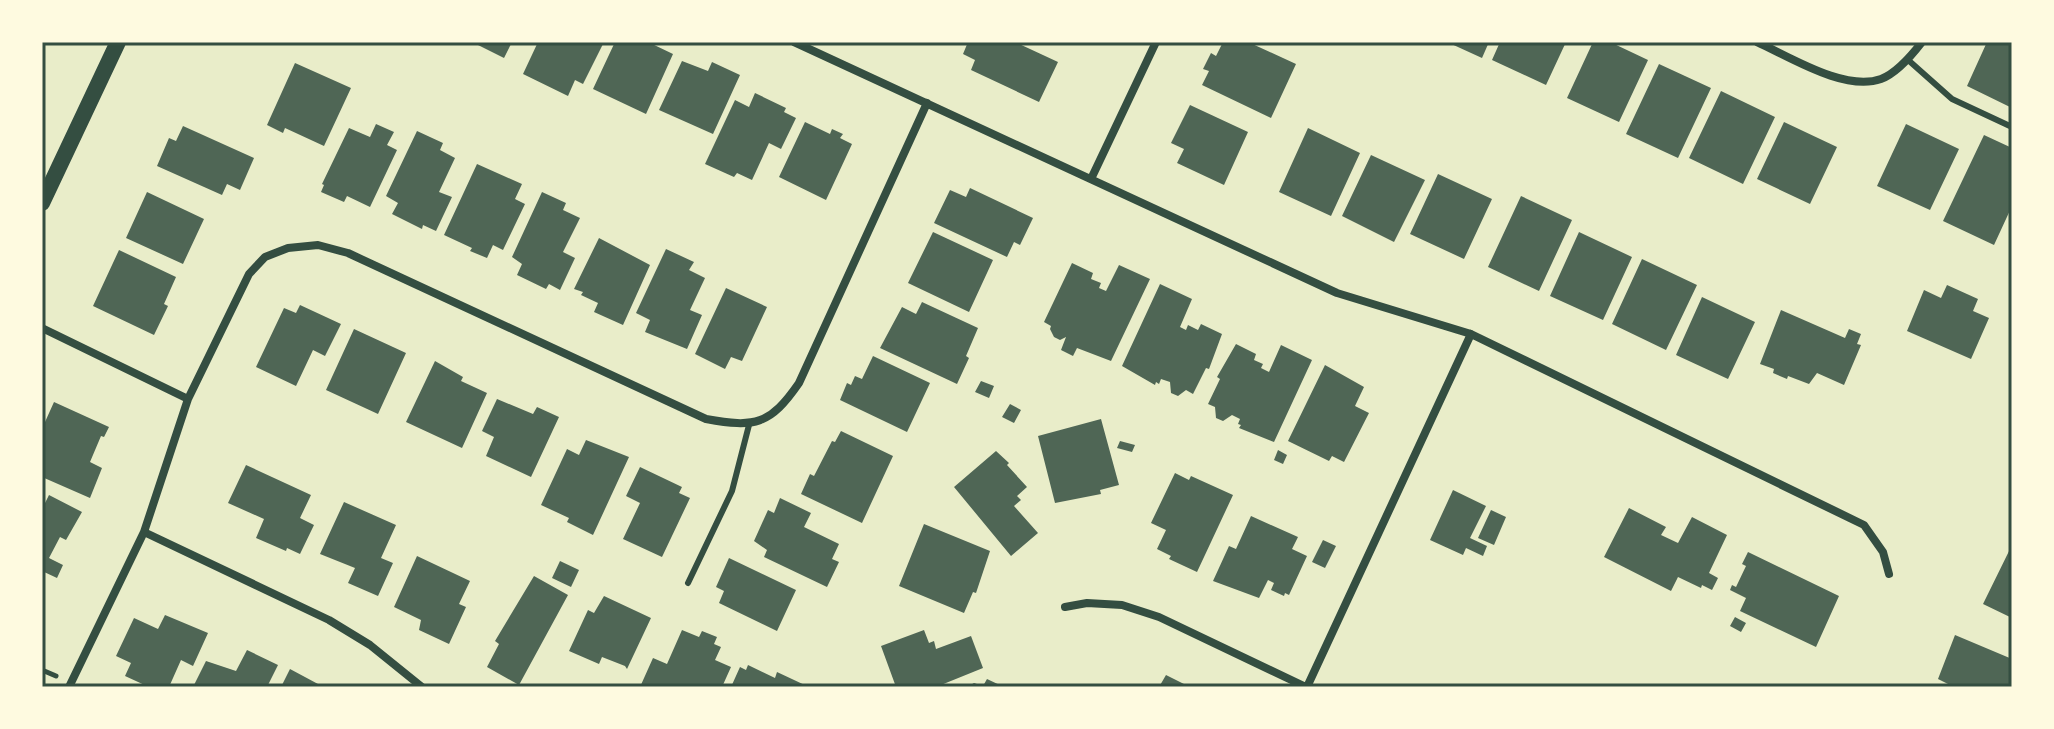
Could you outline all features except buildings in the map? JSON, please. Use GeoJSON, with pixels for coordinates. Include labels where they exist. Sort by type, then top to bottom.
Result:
{"type":"FeatureCollection","features":[{"type":"Feature","properties":{"kind":"main road"},"geometry":{"type":"LineString","coordinates":[[42,203],[118,42]]}},
{"type":"Feature","properties":{"kind":"street"},"geometry":{"type":"LineString","coordinates":[[794,42],[1337,293],[1471,334],[1864,525],[1883,552],[1889,574]]}},
{"type":"Feature","properties":{"kind":"street"},"geometry":{"type":"LineString","coordinates":[[1091,179],[1156,42]]}},
{"type":"Feature","properties":{"kind":"street"},"geometry":{"type":"LineString","coordinates":[[1757,42],[1833,77],[1859,83],[1881,79],[1895,70],[1922,42]]}},
{"type":"Feature","properties":{"kind":"street"},"geometry":{"type":"LineString","coordinates":[[69,687],[144,532],[188,399],[249,274],[265,257],[288,248],[318,245],[348,253],[706,419],[749,425],[782,408],[799,383],[927,103]]}},
{"type":"Feature","properties":{"kind":"street"},"geometry":{"type":"LineString","coordinates":[[42,328],[188,399]]}},
{"type":"Feature","properties":{"kind":"street"},"geometry":{"type":"LineString","coordinates":[[1065,607],[1087,603],[1122,605],[1159,617],[1306,687],[1471,334]]}},
{"type":"Feature","properties":{"kind":"street"},"geometry":{"type":"LineString","coordinates":[[144,532],[329,620],[370,645],[422,687]]}},
{"type":"Feature","properties":{"kind":"lane"},"geometry":{"type":"LineString","coordinates":[[1907,59],[1952,99],[2012,127]]}},
{"type":"Feature","properties":{"kind":"lane"},"geometry":{"type":"LineString","coordinates":[[688,583],[732,491],[749,425]]}}]}
